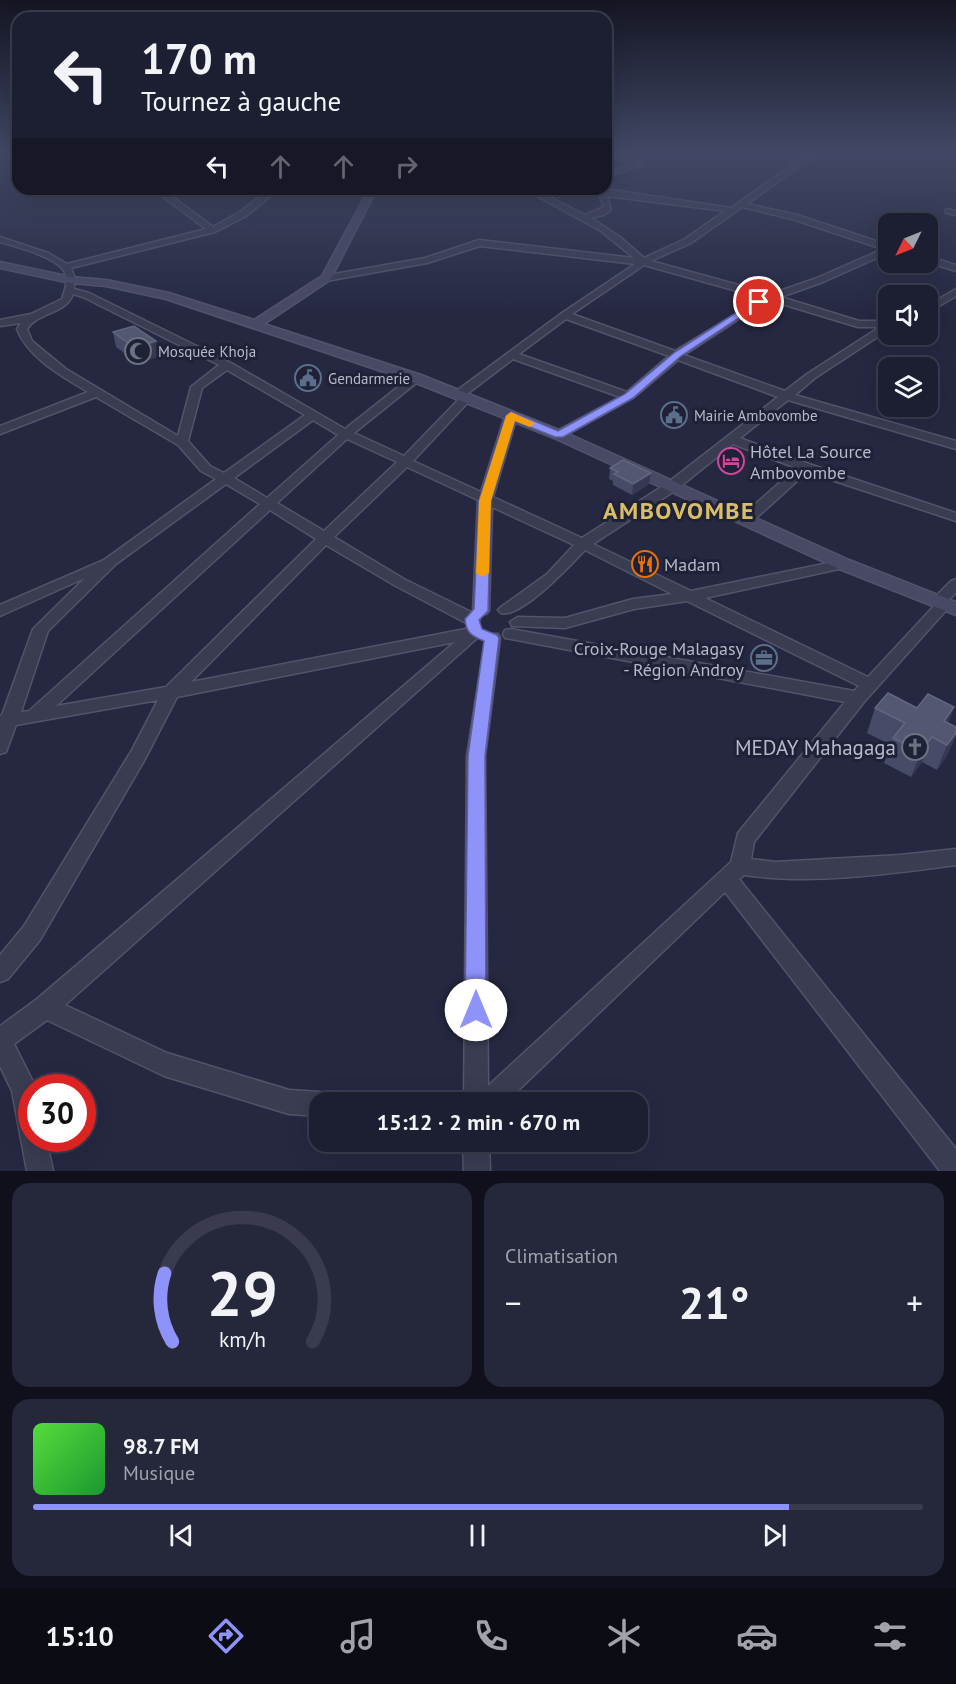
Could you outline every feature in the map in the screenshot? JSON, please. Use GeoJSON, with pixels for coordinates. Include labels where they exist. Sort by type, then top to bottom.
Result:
{"type":"FeatureCollection","features":[{"type":"Feature","properties":{"kind":"main road"},"geometry":{"type":"LineString","coordinates":[[256,324],[326,278],[364,207]]}},
{"type":"Feature","properties":{"kind":"main road"},"geometry":{"type":"LineString","coordinates":[[0,265],[69,280],[106,283],[169,296],[417,378],[559,435],[843,564],[946,605]]}},
{"type":"Feature","properties":{"kind":"street"},"geometry":{"type":"LineString","coordinates":[[181,207],[212,230]]}},
{"type":"Feature","properties":{"kind":"street"},"geometry":{"type":"LineString","coordinates":[[69,280],[212,230],[252,207]]}},
{"type":"Feature","properties":{"kind":"street"},"geometry":{"type":"LineString","coordinates":[[564,207],[585,217],[627,245],[644,262]]}},
{"type":"Feature","properties":{"kind":"street"},"geometry":{"type":"LineString","coordinates":[[585,217],[601,213],[608,207]]}},
{"type":"Feature","properties":{"kind":"street"},"geometry":{"type":"LineString","coordinates":[[710,207],[732,210]]}},
{"type":"Feature","properties":{"kind":"street"},"geometry":{"type":"LineString","coordinates":[[0,972],[32,933],[139,754],[171,692],[326,537],[406,461],[463,396],[511,355],[564,315],[644,262],[688,241],[739,207]]}},
{"type":"Feature","properties":{"kind":"street"},"geometry":{"type":"LineString","coordinates":[[749,207],[794,217],[878,246]]}},
{"type":"Feature","properties":{"kind":"street"},"geometry":{"type":"LineString","coordinates":[[0,239],[29,248],[86,295],[227,365],[346,434],[690,596],[864,691]]}},
{"type":"Feature","properties":{"kind":"street"},"geometry":{"type":"LineString","coordinates":[[326,278],[427,260],[479,243],[644,262],[711,279],[858,324],[878,325]]}},
{"type":"Feature","properties":{"kind":"street"},"geometry":{"type":"LineString","coordinates":[[559,435],[629,396],[678,354],[759,302],[820,280],[878,254]]}},
{"type":"Feature","properties":{"kind":"street"},"geometry":{"type":"LineString","coordinates":[[938,262],[956,268]]}},
{"type":"Feature","properties":{"kind":"street"},"geometry":{"type":"LineString","coordinates":[[0,323],[28,320],[66,300],[69,280]]}},
{"type":"Feature","properties":{"kind":"street"},"geometry":{"type":"LineString","coordinates":[[938,303],[956,292]]}},
{"type":"Feature","properties":{"kind":"street"},"geometry":{"type":"LineString","coordinates":[[564,315],[678,354],[788,396],[956,445]]}},
{"type":"Feature","properties":{"kind":"street"},"geometry":{"type":"LineString","coordinates":[[28,320],[22,329],[27,342],[63,371],[166,435],[182,442],[211,474],[225,478],[399,582],[492,626],[864,691]]}},
{"type":"Feature","properties":{"kind":"street"},"geometry":{"type":"LineString","coordinates":[[506,610],[552,577],[583,544],[671,487],[811,376],[878,332]]}},
{"type":"Feature","properties":{"kind":"street"},"geometry":{"type":"LineString","coordinates":[[511,355],[629,396]]}},
{"type":"Feature","properties":{"kind":"street"},"geometry":{"type":"LineString","coordinates":[[182,442],[197,387],[227,365]]}},
{"type":"Feature","properties":{"kind":"street"},"geometry":{"type":"LineString","coordinates":[[35,716],[346,434],[417,378]]}},
{"type":"Feature","properties":{"kind":"street"},"geometry":{"type":"LineString","coordinates":[[0,430],[98,392]]}},
{"type":"Feature","properties":{"kind":"street"},"geometry":{"type":"LineString","coordinates":[[0,747],[4,722],[40,629],[111,561],[314,414]]}},
{"type":"Feature","properties":{"kind":"street"},"geometry":{"type":"LineString","coordinates":[[492,626],[485,501],[511,416]]}},
{"type":"Feature","properties":{"kind":"street"},"geometry":{"type":"LineString","coordinates":[[732,440],[805,467],[956,517]]}},
{"type":"Feature","properties":{"kind":"street"},"geometry":{"type":"LineString","coordinates":[[747,519],[805,467]]}},
{"type":"Feature","properties":{"kind":"street"},"geometry":{"type":"LineString","coordinates":[[0,611],[111,561]]}},
{"type":"Feature","properties":{"kind":"street"},"geometry":{"type":"LineString","coordinates":[[4,722],[171,692],[492,626],[565,623],[633,604],[690,596],[843,564]]}},
{"type":"Feature","properties":{"kind":"street"},"geometry":{"type":"LineString","coordinates":[[499,1092],[733,872],[745,839],[864,691],[946,605],[956,584]]}},
{"type":"Feature","properties":{"kind":"street"},"geometry":{"type":"LineString","coordinates":[[18,1077],[0,1040],[45,1007],[492,626],[514,615],[497,608],[492,626],[476,756],[476,1092]]}},
{"type":"Feature","properties":{"kind":"street"},"geometry":{"type":"LineString","coordinates":[[733,872],[900,864],[956,857]]}},
{"type":"Feature","properties":{"kind":"street"},"geometry":{"type":"LineString","coordinates":[[733,872],[956,1170]]}},
{"type":"Feature","properties":{"kind":"street"},"geometry":{"type":"LineString","coordinates":[[45,1007],[164,1064],[289,1102],[309,1103]]}},
{"type":"Feature","properties":{"kind":"street"},"geometry":{"type":"LineString","coordinates":[[36,1152],[40,1171]]}},
{"type":"Feature","properties":{"kind":"street"},"geometry":{"type":"LineString","coordinates":[[477,1152],[477,1171]]}},
{"type":"Feature","properties":{"kind":"building"},"geometry":{"type":"Polygon","coordinates":[[[134,326],[156,341],[135,348],[113,332],[134,326]]]}},
{"type":"Feature","properties":{"kind":"building"},"geometry":{"type":"Polygon","coordinates":[[[623,460],[651,473],[633,484],[614,474],[618,472],[610,468],[623,460]]]}},
{"type":"Feature","properties":{"kind":"building"},"geometry":{"type":"Polygon","coordinates":[[[888,693],[917,708],[928,694],[954,707],[944,721],[956,727],[956,733],[947,745],[932,737],[921,752],[893,738],[905,723],[875,708],[888,693]]]}},
{"type":"Feature","properties":{"kind":"slow traffic"},"geometry":{"type":"LineString","coordinates":[[482,573],[485,501],[511,416],[530,423]]}},
{"type":"Feature","properties":{"kind":"place","name":"Mosquée Khoja"},"geometry":{"type":"Point","coordinates":[138,351]}},
{"type":"Feature","properties":{"kind":"place","name":"Gendarmerie"},"geometry":{"type":"Point","coordinates":[308,378]}},
{"type":"Feature","properties":{"kind":"place","name":"Mairie Ambovombe"},"geometry":{"type":"Point","coordinates":[674,415]}},
{"type":"Feature","properties":{"kind":"place","name":"Hôtel La Source Ambovombe"},"geometry":{"type":"Point","coordinates":[731,461]}},
{"type":"Feature","properties":{"kind":"place","name":"Madam"},"geometry":{"type":"Point","coordinates":[645,564]}},
{"type":"Feature","properties":{"kind":"place","name":"Croix-Rouge Malagasy - Région Androy"},"geometry":{"type":"Point","coordinates":[764,658]}},
{"type":"Feature","properties":{"kind":"place","name":"MEDAY Mahagaga"},"geometry":{"type":"Point","coordinates":[915,747]}},
{"type":"Feature","properties":{"kind":"district","name":"AMBOVOMBE"},"geometry":{"type":"Point","coordinates":[679,510]}},
{"type":"Feature","properties":{"kind":"route"},"geometry":{"type":"LineString","coordinates":[[476,1010],[476,756],[492,638],[476,632],[472,619],[481,611],[485,501],[511,416],[559,435],[629,396],[678,354],[759,302]]}}]}
